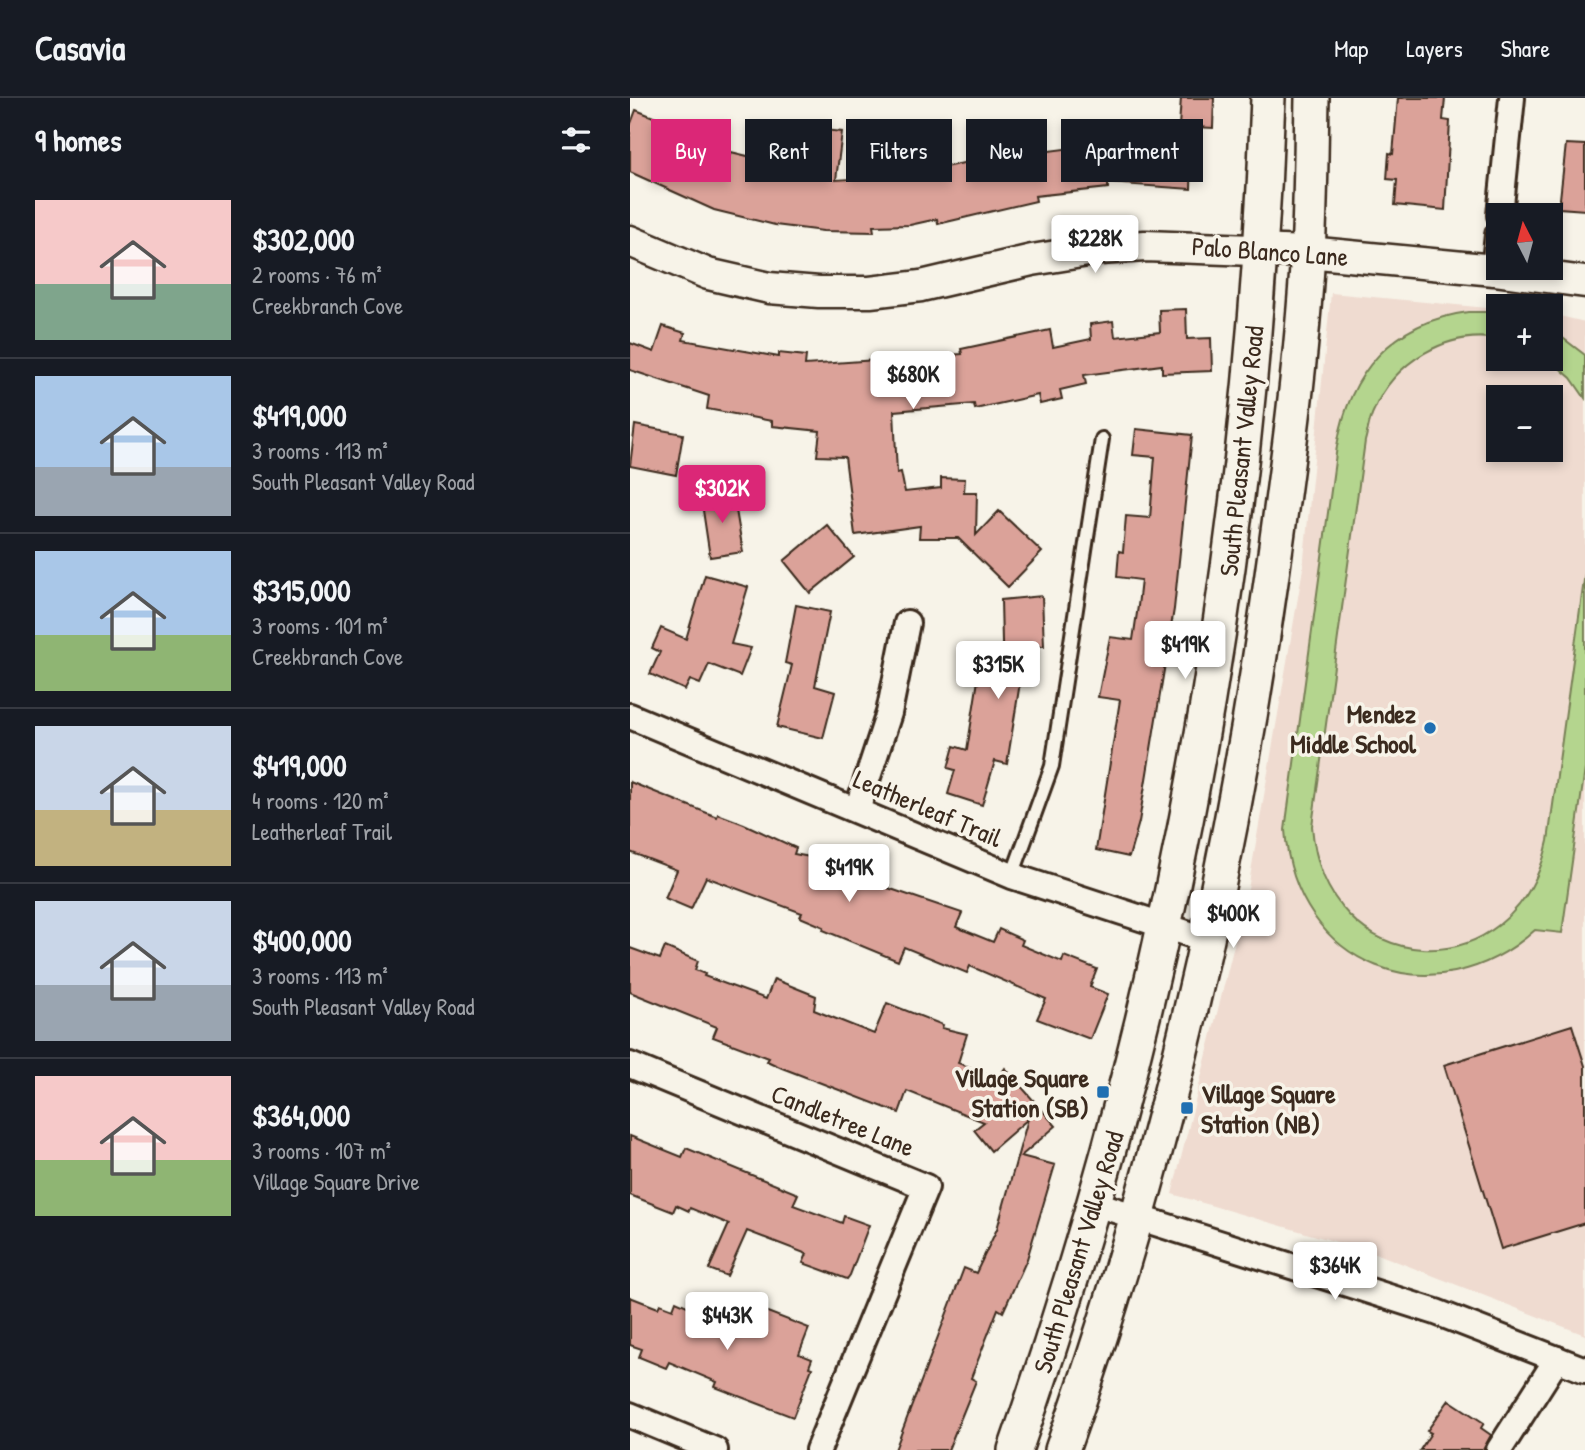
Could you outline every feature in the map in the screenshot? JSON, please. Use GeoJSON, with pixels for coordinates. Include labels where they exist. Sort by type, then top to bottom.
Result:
{"type":"FeatureCollection","features":[{"type":"Feature","properties":{"kind":"main road","name":"South Pleasant Valley Road"},"geometry":{"type":"LineString","coordinates":[[1015,1450],[1096,1205],[1165,927],[1218,649],[1244,452],[1263,249],[1268,98]]}},
{"type":"Feature","properties":{"kind":"main road","name":"South Pleasant Valley Road"},"geometry":{"type":"LineString","coordinates":[[1062,1450],[1138,1217],[1208,940],[1260,659],[1289,455],[1308,252],[1312,98]]}},
{"type":"Feature","properties":{"kind":"street"},"geometry":{"type":"LineString","coordinates":[[1501,203],[1512,98]]}},
{"type":"Feature","properties":{"kind":"street","name":"Palo Blanco Lane"},"geometry":{"type":"LineString","coordinates":[[630,241],[708,274],[769,288],[819,292],[870,292],[921,286],[1032,260],[1100,249],[1192,246],[1263,249],[1486,269]]}},
{"type":"Feature","properties":{"kind":"street","name":"Palo Blanco Lane"},"geometry":{"type":"LineString","coordinates":[[1563,279],[1585,282]]}},
{"type":"Feature","properties":{"kind":"street"},"geometry":{"type":"LineString","coordinates":[[857,810],[890,713],[908,623]]}},
{"type":"Feature","properties":{"kind":"street","name":"Leatherleaf Trail"},"geometry":{"type":"LineString","coordinates":[[630,716],[1012,876],[1208,940]]}},
{"type":"Feature","properties":{"kind":"street","name":"Candletree Lane"},"geometry":{"type":"LineString","coordinates":[[630,1065],[926,1187],[818,1450]]}},
{"type":"Feature","properties":{"kind":"street"},"geometry":{"type":"LineString","coordinates":[[1096,1205],[1357,1286],[1585,1370]]}},
{"type":"Feature","properties":{"kind":"street"},"geometry":{"type":"LineString","coordinates":[[1499,1450],[1557,1359]]}},
{"type":"Feature","properties":{"kind":"street"},"geometry":{"type":"LineString","coordinates":[[630,1415],[715,1450]]}},
{"type":"Feature","properties":{"kind":"lane"},"geometry":{"type":"LineString","coordinates":[[1012,876],[1052,766],[1102,439]]}},
{"type":"Feature","properties":{"kind":"shaded area","name":"Mendez Middle School"},"geometry":{"type":"Polygon","coordinates":[[[1331,293],[1486,308],[1486,371],[1563,371],[1563,317],[1585,322],[1585,1335],[1375,1253],[1172,1194],[1248,889],[1303,568],[1331,293]]]}},
{"type":"Feature","properties":{"kind":"green space"},"geometry":{"type":"Polygon","coordinates":[[[1468,312],[1486,312],[1486,338],[1442,345],[1409,364],[1383,393],[1372,414],[1365,441],[1312,826],[1324,877],[1349,915],[1383,939],[1422,949],[1462,944],[1499,925],[1529,891],[1548,841],[1585,573],[1585,769],[1562,933],[1535,930],[1496,957],[1455,972],[1414,974],[1376,966],[1342,946],[1314,916],[1294,877],[1285,830],[1337,446],[1343,420],[1352,396],[1378,355],[1417,327],[1468,312]]]}},
{"type":"Feature","properties":{"kind":"green space"},"geometry":{"type":"Polygon","coordinates":[[[1563,338],[1585,355],[1585,398],[1563,371],[1563,338]]]}},
{"type":"Feature","properties":{"kind":"building"},"geometry":{"type":"Polygon","coordinates":[[[1181,98],[1214,98],[1213,128],[1203,127],[1203,119],[1180,119],[1181,98]]]}},
{"type":"Feature","properties":{"kind":"building"},"geometry":{"type":"Polygon","coordinates":[[[1398,98],[1445,98],[1443,120],[1450,121],[1445,210],[1395,205],[1397,180],[1387,179],[1389,153],[1393,154],[1398,98]]]}},
{"type":"Feature","properties":{"kind":"building"},"geometry":{"type":"Polygon","coordinates":[[[636,110],[658,119],[651,119],[651,182],[630,172],[630,126],[636,110]]]}},
{"type":"Feature","properties":{"kind":"building"},"geometry":{"type":"Polygon","coordinates":[[[832,131],[842,132],[836,180],[846,179],[846,182],[952,182],[952,166],[966,162],[966,182],[1047,182],[1047,151],[1061,149],[1061,182],[1191,182],[1191,189],[1108,183],[1108,188],[1035,196],[1036,201],[938,224],[937,219],[910,225],[873,226],[874,232],[823,231],[775,225],[714,210],[652,182],[731,182],[731,152],[745,155],[745,182],[832,182],[832,131]]]}},
{"type":"Feature","properties":{"kind":"building"},"geometry":{"type":"Polygon","coordinates":[[[1566,144],[1585,145],[1585,210],[1563,208],[1563,203],[1560,203],[1566,144]]]}},
{"type":"Feature","properties":{"kind":"building"},"geometry":{"type":"Polygon","coordinates":[[[1186,309],[1187,339],[1211,338],[1212,371],[1162,373],[1162,365],[1084,375],[1086,384],[1060,390],[1062,399],[1040,404],[1038,395],[975,409],[974,404],[894,411],[897,473],[901,472],[905,492],[941,488],[941,478],[965,479],[964,492],[977,492],[976,535],[999,511],[1042,552],[1008,587],[958,538],[919,538],[920,526],[855,535],[845,457],[817,456],[820,431],[772,426],[772,421],[707,409],[709,396],[630,370],[630,343],[654,352],[663,326],[685,333],[683,340],[779,357],[779,353],[806,356],[805,365],[962,354],[961,349],[1050,330],[1053,347],[1091,339],[1090,324],[1113,321],[1115,337],[1160,332],[1159,310],[1186,309]]]}},
{"type":"Feature","properties":{"kind":"building"},"geometry":{"type":"Polygon","coordinates":[[[635,425],[683,434],[676,475],[630,466],[635,425]]]}},
{"type":"Feature","properties":{"kind":"building"},"geometry":{"type":"Polygon","coordinates":[[[1136,429],[1192,435],[1174,609],[1139,822],[1129,857],[1096,850],[1120,700],[1098,697],[1110,637],[1133,640],[1138,606],[1141,580],[1117,577],[1119,551],[1123,552],[1126,516],[1150,518],[1155,457],[1133,455],[1136,429]]]}},
{"type":"Feature","properties":{"kind":"building"},"geometry":{"type":"Polygon","coordinates":[[[733,492],[743,552],[710,557],[701,497],[733,492]]]}},
{"type":"Feature","properties":{"kind":"building"},"geometry":{"type":"Polygon","coordinates":[[[827,525],[854,557],[810,593],[784,561],[827,525]]]}},
{"type":"Feature","properties":{"kind":"building"},"geometry":{"type":"Polygon","coordinates":[[[705,575],[748,587],[731,644],[751,648],[740,676],[709,664],[700,684],[690,680],[685,690],[650,674],[660,652],[652,648],[661,628],[686,639],[705,575]]]}},
{"type":"Feature","properties":{"kind":"building"},"geometry":{"type":"Polygon","coordinates":[[[1042,596],[1044,646],[1037,646],[1037,669],[1022,670],[1007,764],[995,761],[982,805],[948,794],[955,770],[948,768],[954,746],[967,750],[978,680],[1003,684],[1001,600],[1042,596]]]}},
{"type":"Feature","properties":{"kind":"building"},"geometry":{"type":"Polygon","coordinates":[[[796,605],[830,612],[815,686],[835,692],[823,738],[777,727],[792,665],[785,663],[796,605]]]}},
{"type":"Feature","properties":{"kind":"building"},"geometry":{"type":"Polygon","coordinates":[[[630,782],[717,817],[718,814],[744,824],[796,848],[794,854],[826,860],[876,884],[962,913],[956,927],[993,942],[999,929],[1023,940],[1021,945],[1062,962],[1064,956],[1097,969],[1090,987],[1108,994],[1090,1039],[1037,1019],[1046,999],[970,966],[967,973],[904,947],[898,961],[823,930],[824,927],[800,917],[802,913],[706,877],[691,909],[665,898],[677,870],[630,852],[630,782]]]}},
{"type":"Feature","properties":{"kind":"building"},"geometry":{"type":"Polygon","coordinates":[[[665,947],[698,961],[695,970],[705,974],[704,976],[766,999],[774,979],[816,996],[814,1010],[874,1034],[887,1003],[943,1025],[942,1028],[967,1034],[958,1063],[998,1078],[1005,1068],[1056,1126],[1021,1156],[1055,1165],[1027,1259],[1003,1312],[998,1309],[971,1378],[976,1381],[948,1450],[895,1450],[964,1268],[976,1273],[997,1229],[1028,1119],[991,1151],[974,1130],[984,1122],[907,1091],[899,1113],[782,1068],[767,1061],[769,1058],[713,1037],[717,1027],[630,992],[630,948],[660,959],[665,947]]]}},
{"type":"Feature","properties":{"kind":"building"},"geometry":{"type":"Polygon","coordinates":[[[1572,1025],[1585,1066],[1585,1223],[1501,1249],[1444,1065],[1572,1025]]]}},
{"type":"Feature","properties":{"kind":"building"},"geometry":{"type":"Polygon","coordinates":[[[630,1136],[682,1157],[686,1148],[798,1194],[793,1205],[842,1223],[844,1216],[869,1225],[850,1275],[847,1279],[803,1263],[807,1254],[747,1231],[727,1276],[709,1269],[729,1224],[690,1208],[689,1211],[676,1205],[673,1212],[630,1195],[630,1136]]]}},
{"type":"Feature","properties":{"kind":"building"},"geometry":{"type":"Polygon","coordinates":[[[630,1297],[658,1308],[660,1304],[673,1309],[676,1301],[755,1336],[765,1311],[809,1328],[799,1354],[812,1359],[809,1367],[812,1368],[793,1417],[715,1387],[717,1382],[669,1362],[666,1368],[639,1357],[642,1349],[630,1345],[630,1297]]]}},
{"type":"Feature","properties":{"kind":"building"},"geometry":{"type":"Polygon","coordinates":[[[1449,1400],[1484,1423],[1481,1428],[1491,1435],[1483,1450],[1420,1450],[1431,1433],[1427,1431],[1449,1400]]]}},
{"type":"Feature","properties":{"kind":"place","name":"Mendez Middle School"},"geometry":{"type":"Point","coordinates":[1430,728]}},
{"type":"Feature","properties":{"kind":"place","name":"Village Square Station (SB)"},"geometry":{"type":"Point","coordinates":[1103,1092]}},
{"type":"Feature","properties":{"kind":"place","name":"Village Square Station (NB)"},"geometry":{"type":"Point","coordinates":[1187,1108]}}]}
